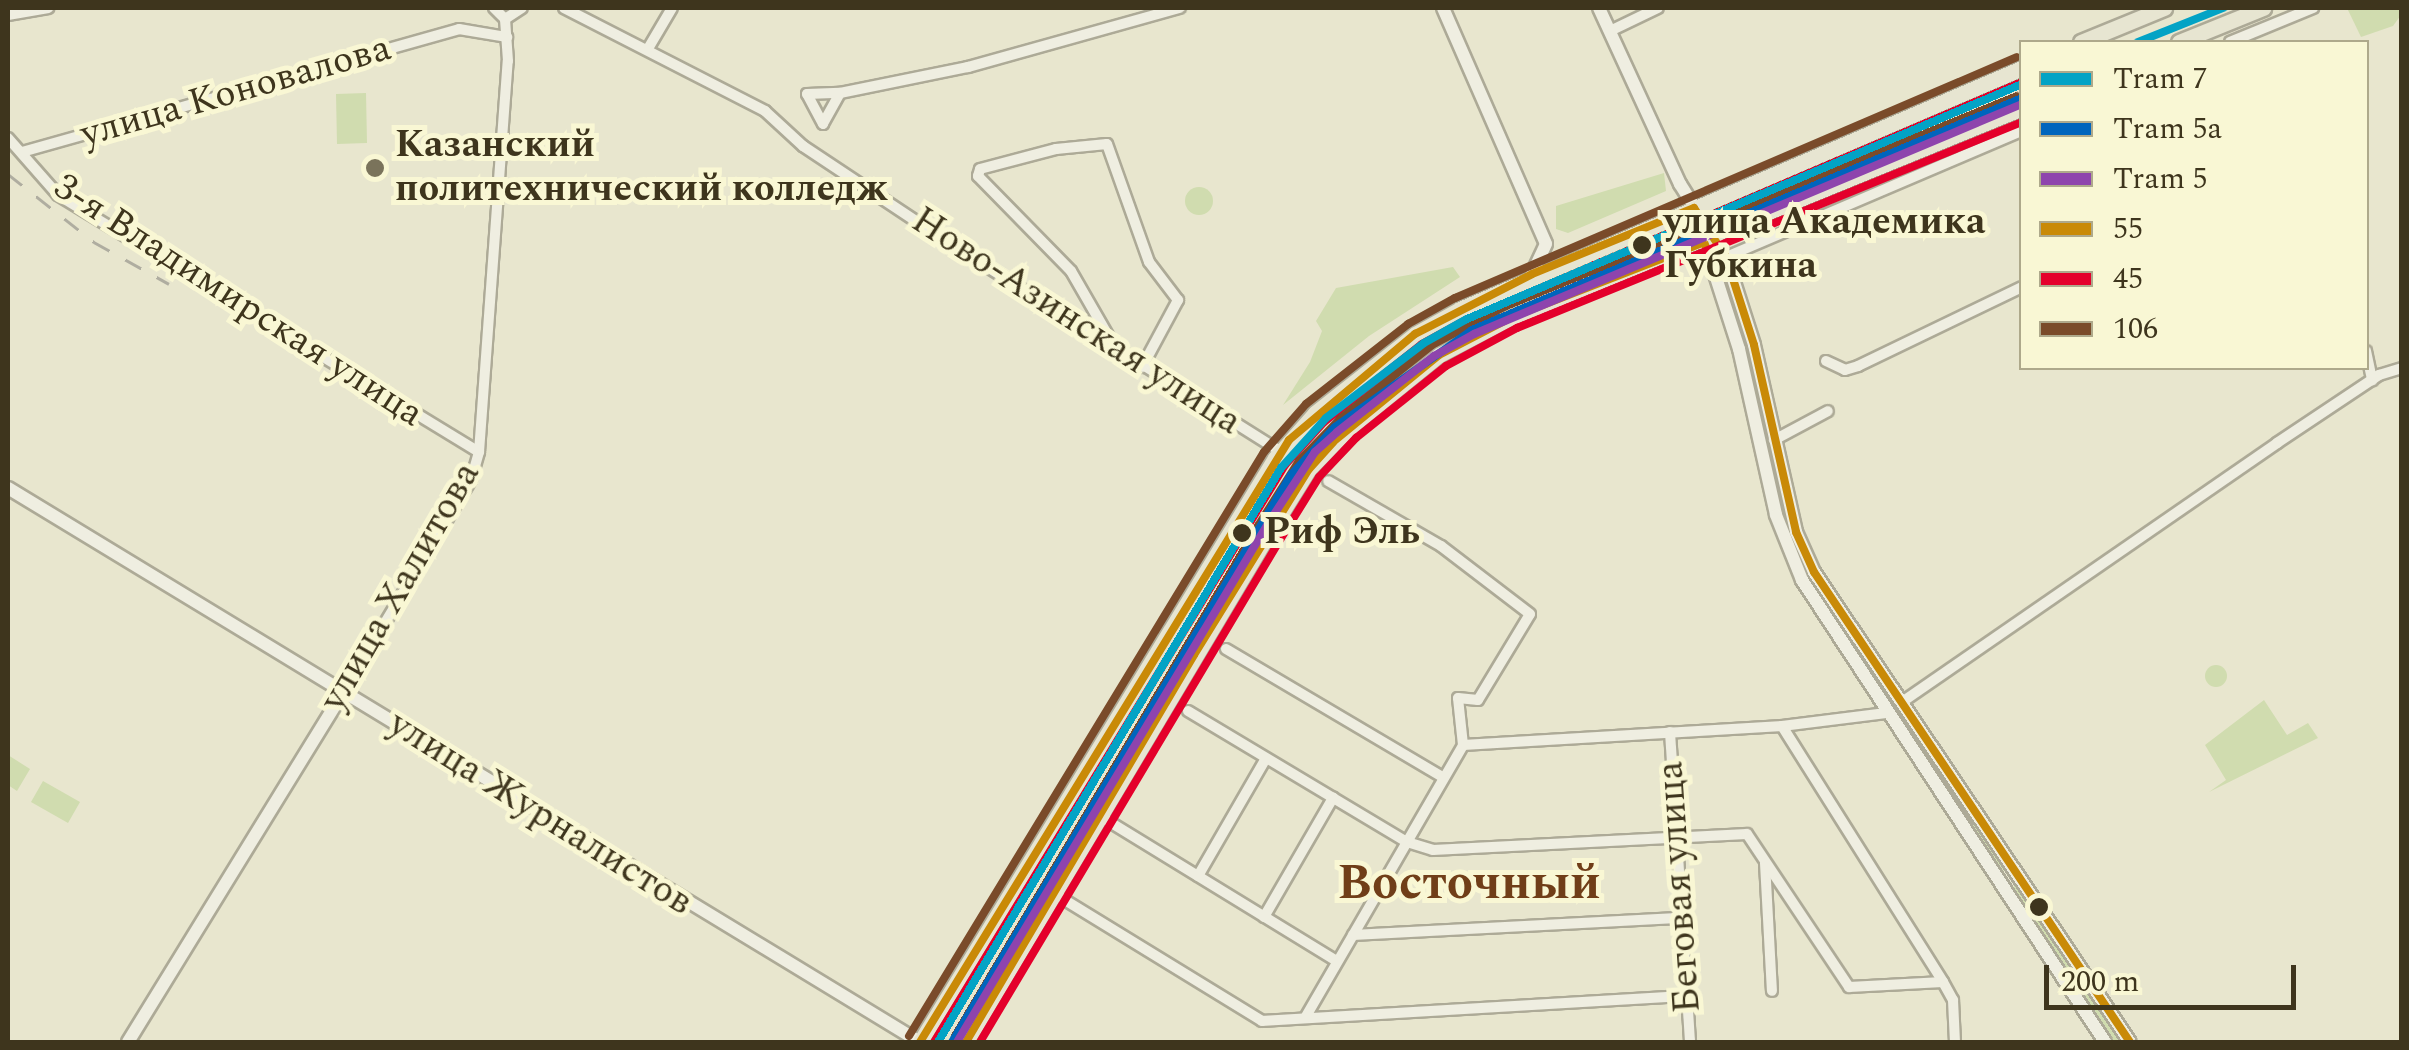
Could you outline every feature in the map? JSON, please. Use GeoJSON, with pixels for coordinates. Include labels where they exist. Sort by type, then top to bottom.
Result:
{"type":"FeatureCollection","features":[{"type":"Feature","properties":{"kind":"main road"},"geometry":{"type":"LineString","coordinates":[[2086,40],[2164,8]]}},
{"type":"Feature","properties":{"kind":"main road"},"geometry":{"type":"LineString","coordinates":[[2184,40],[2263,8]]}},
{"type":"Feature","properties":{"kind":"main road"},"geometry":{"type":"LineString","coordinates":[[920,1042],[1280,451],[1314,413],[1415,334],[1532,274],[2019,69]]}},
{"type":"Feature","properties":{"kind":"main road"},"geometry":{"type":"LineString","coordinates":[[966,1042],[1268,533],[1333,442],[1439,355],[1512,317],[1710,240],[2019,109]]}},
{"type":"Feature","properties":{"kind":"street"},"geometry":{"type":"LineString","coordinates":[[8,15],[48,8]]}},
{"type":"Feature","properties":{"kind":"street"},"geometry":{"type":"LineString","coordinates":[[494,8],[504,19],[522,8]]}},
{"type":"Feature","properties":{"kind":"street","name":"Ново-Азинская улица"},"geometry":{"type":"LineString","coordinates":[[564,8],[649,46],[765,111],[803,146],[1118,354],[1280,451]]}},
{"type":"Feature","properties":{"kind":"street"},"geometry":{"type":"LineString","coordinates":[[649,46],[672,8]]}},
{"type":"Feature","properties":{"kind":"street"},"geometry":{"type":"LineString","coordinates":[[840,92],[968,67],[1180,8]]}},
{"type":"Feature","properties":{"kind":"street"},"geometry":{"type":"LineString","coordinates":[[1443,8],[1546,244],[1532,274]]}},
{"type":"Feature","properties":{"kind":"street"},"geometry":{"type":"LineString","coordinates":[[1599,8],[1710,240],[1784,540],[1802,580],[2105,1042]]}},
{"type":"Feature","properties":{"kind":"street"},"geometry":{"type":"LineString","coordinates":[[1610,31],[1658,8]]}},
{"type":"Feature","properties":{"kind":"street"},"geometry":{"type":"LineString","coordinates":[[2238,40],[2313,8]]}},
{"type":"Feature","properties":{"kind":"street","name":"улица Халитова"},"geometry":{"type":"LineString","coordinates":[[128,1042],[471,480],[479,452],[507,37],[504,19]]}},
{"type":"Feature","properties":{"kind":"street","name":"улица Коновалова"},"geometry":{"type":"LineString","coordinates":[[22,152],[459,29],[507,37]]}},
{"type":"Feature","properties":{"kind":"street"},"geometry":{"type":"LineString","coordinates":[[1726,257],[2019,132]]}},
{"type":"Feature","properties":{"kind":"street","name":"3-я Владимирская улица"},"geometry":{"type":"LineString","coordinates":[[8,138],[58,195],[479,452]]}},
{"type":"Feature","properties":{"kind":"street"},"geometry":{"type":"LineString","coordinates":[[1118,354],[1100,311],[1071,271],[978,176],[980,170],[1056,148],[1106,144],[1149,262],[1178,300],[1142,367]]}},
{"type":"Feature","properties":{"kind":"street"},"geometry":{"type":"LineString","coordinates":[[1710,240],[1726,257],[1796,532],[1814,572],[2130,1042]]}},
{"type":"Feature","properties":{"kind":"street"},"geometry":{"type":"LineString","coordinates":[[1826,360],[1845,370],[1858,366],[2019,288]]}},
{"type":"Feature","properties":{"kind":"street"},"geometry":{"type":"LineString","coordinates":[[2369,366],[2372,380]]}},
{"type":"Feature","properties":{"kind":"street"},"geometry":{"type":"LineString","coordinates":[[1463,744],[1782,726],[1886,713],[2372,380],[2402,368]]}},
{"type":"Feature","properties":{"kind":"street"},"geometry":{"type":"LineString","coordinates":[[1774,440],[1828,411]]}},
{"type":"Feature","properties":{"kind":"street"},"geometry":{"type":"LineString","coordinates":[[1304,1018],[1463,744],[1458,698],[1478,700],[1530,614],[1441,546],[1328,480]]}},
{"type":"Feature","properties":{"kind":"street","name":"улица Журналистов"},"geometry":{"type":"LineString","coordinates":[[8,488],[920,1042]]}},
{"type":"Feature","properties":{"kind":"street"},"geometry":{"type":"LineString","coordinates":[[1226,649],[1444,778]]}},
{"type":"Feature","properties":{"kind":"street"},"geometry":{"type":"LineString","coordinates":[[1188,711],[1407,842],[1433,850],[1747,834],[1849,987],[1943,982]]}},
{"type":"Feature","properties":{"kind":"street"},"geometry":{"type":"LineString","coordinates":[[1782,726],[1953,1000],[1955,1042]]}},
{"type":"Feature","properties":{"kind":"street","name":"Беговая улица"},"geometry":{"type":"LineString","coordinates":[[1670,732],[1690,1042]]}},
{"type":"Feature","properties":{"kind":"street"},"geometry":{"type":"LineString","coordinates":[[1198,876],[1266,758]]}},
{"type":"Feature","properties":{"kind":"street"},"geometry":{"type":"LineString","coordinates":[[1264,916],[1333,798]]}},
{"type":"Feature","properties":{"kind":"street"},"geometry":{"type":"LineString","coordinates":[[1100,816],[1338,961]]}},
{"type":"Feature","properties":{"kind":"street"},"geometry":{"type":"LineString","coordinates":[[1765,861],[1772,992]]}},
{"type":"Feature","properties":{"kind":"street"},"geometry":{"type":"LineString","coordinates":[[1999,882],[2014,872]]}},
{"type":"Feature","properties":{"kind":"street"},"geometry":{"type":"LineString","coordinates":[[1055,894],[1262,1021],[1687,996]]}},
{"type":"Feature","properties":{"kind":"street"},"geometry":{"type":"LineString","coordinates":[[1353,934],[1682,918]]}},
{"type":"Feature","properties":{"kind":"green space"},"geometry":{"type":"Polygon","coordinates":[[[2347,8],[2401,8],[2401,15],[2393,26],[2361,37],[2347,8]]]}},
{"type":"Feature","properties":{"kind":"green space"},"geometry":{"type":"Polygon","coordinates":[[[366,93],[367,143],[337,144],[336,94],[366,93]]]}},
{"type":"Feature","properties":{"kind":"green space"},"geometry":{"type":"Polygon","coordinates":[[[1664,173],[1666,191],[1568,233],[1556,229],[1556,206],[1664,173]]]}},
{"type":"Feature","properties":{"kind":"green space"},"geometry":{"type":"Polygon","coordinates":[[[1199,187],[1209,191],[1213,201],[1209,211],[1199,215],[1189,211],[1185,201],[1189,191],[1199,187]]]}},
{"type":"Feature","properties":{"kind":"green space"},"geometry":{"type":"Polygon","coordinates":[[[1453,267],[1460,277],[1369,336],[1283,405],[1310,362],[1322,331],[1316,321],[1336,288],[1453,267]]]}},
{"type":"Feature","properties":{"kind":"green space"},"geometry":{"type":"Polygon","coordinates":[[[1819,587],[1892,698],[1890,701],[1812,591],[1819,587]]]}},
{"type":"Feature","properties":{"kind":"green space"},"geometry":{"type":"Polygon","coordinates":[[[2212,665],[2220,665],[2227,676],[2220,687],[2212,687],[2205,680],[2205,672],[2212,665]]]}},
{"type":"Feature","properties":{"kind":"green space"},"geometry":{"type":"Polygon","coordinates":[[[2264,700],[2287,735],[2308,723],[2318,738],[2209,792],[2226,780],[2205,745],[2264,700]]]}},
{"type":"Feature","properties":{"kind":"green space"},"geometry":{"type":"Polygon","coordinates":[[[1904,720],[2006,868],[2003,871],[1999,872],[1904,720]]]}},
{"type":"Feature","properties":{"kind":"green space"},"geometry":{"type":"Polygon","coordinates":[[[8,755],[30,769],[17,791],[8,785],[8,755]]]}},
{"type":"Feature","properties":{"kind":"green space"},"geometry":{"type":"Polygon","coordinates":[[[43,781],[80,802],[68,823],[31,802],[43,781]]]}},
{"type":"Feature","properties":{"kind":"green space"},"geometry":{"type":"Polygon","coordinates":[[[2018,884],[2121,1042],[2111,1042],[2010,889],[2018,884]]]}},
{"type":"Feature","properties":{"kind":"railway"},"geometry":{"type":"LineString","coordinates":[[8,174],[94,242],[169,284]]}},
{"type":"Feature","properties":{"kind":"tram line","name":"7"},"geometry":{"type":"LineString","coordinates":[[2143,40],[2223,8]]}},
{"type":"Feature","properties":{"kind":"tram line","name":"7"},"geometry":{"type":"LineString","coordinates":[[938,1042],[1281,468],[1326,418],[1424,343],[1467,319],[2019,85]]}},
{"type":"Feature","properties":{"kind":"tram line","name":"5а"},"geometry":{"type":"LineString","coordinates":[[952,1042],[1291,475],[1335,427],[1472,330],[2019,99]]}},
{"type":"Feature","properties":{"kind":"tram line","name":"5"},"geometry":{"type":"LineString","coordinates":[[957,1042],[1269,522],[1315,452],[1337,432],[1434,356],[1474,334],[2019,105]]}},
{"type":"Feature","properties":{"kind":"transit line","name":"106"},"geometry":{"type":"LineString","coordinates":[[909,1036],[1264,452],[1306,404],[1408,324],[1455,298],[2017,57]]}},
{"type":"Feature","properties":{"kind":"transit line","name":"45"},"geometry":{"type":"LineString","coordinates":[[934,1042],[1285,465],[1324,422],[1422,344],[1466,320],[2019,83]]}},
{"type":"Feature","properties":{"kind":"transit line","name":"106"},"geometry":{"type":"LineString","coordinates":[[955,1036],[1258,526],[1299,461],[1340,419],[1432,345],[1506,306],[2017,96]]}},
{"type":"Feature","properties":{"kind":"transit line","name":"45"},"geometry":{"type":"LineString","coordinates":[[980,1042],[1319,477],[1356,438],[1446,366],[1517,328],[2019,123]]}},
{"type":"Feature","properties":{"kind":"transit line","name":"55"},"geometry":{"type":"LineString","coordinates":[[920,1042],[1289,440],[1415,334],[1532,274],[1694,208],[1726,257],[1754,345],[1796,532],[1814,572],[2130,1042]]}},
{"type":"Feature","properties":{"kind":"transit line","name":"55"},"geometry":{"type":"LineString","coordinates":[[966,1042],[1194,655],[1309,469],[1333,442],[1439,355],[1512,317],[1704,242],[1717,276]]}},
{"type":"Feature","properties":{"kind":"place","name":"Казанский политехнический колледж"},"geometry":{"type":"Point","coordinates":[375,168]}},
{"type":"Feature","properties":{"kind":"place","name":"улица Академика Губкина"},"geometry":{"type":"Point","coordinates":[1642,245]}},
{"type":"Feature","properties":{"kind":"place","name":"Риф Эль"},"geometry":{"type":"Point","coordinates":[1242,533]}},
{"type":"Feature","properties":{"kind":"district","name":"Восточный"},"geometry":{"type":"Point","coordinates":[1469,884]}}]}
